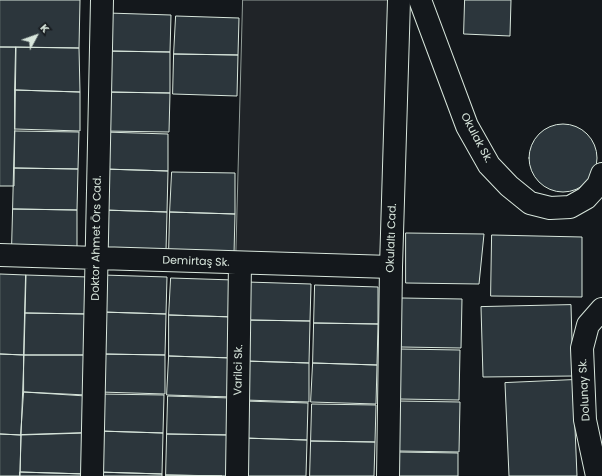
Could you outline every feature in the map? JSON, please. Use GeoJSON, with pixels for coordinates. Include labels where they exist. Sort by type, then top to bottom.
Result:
{"type":"FeatureCollection","features":[{"type":"Feature","properties":{"kind":"street","name":"Doktor Ahmet Örs Cad."},"geometry":{"type":"LineString","coordinates":[[92,476],[102,0]]}},
{"type":"Feature","properties":{"kind":"street","name":"Okulaltı Cad."},"geometry":{"type":"LineString","coordinates":[[388,476],[391,267],[399,0]]}},
{"type":"Feature","properties":{"kind":"street","name":"Okulak Sk."},"geometry":{"type":"LineString","coordinates":[[420,0],[467,126],[489,165],[509,186],[530,203],[550,208],[570,207],[586,198],[598,185],[602,174]]}},
{"type":"Feature","properties":{"kind":"street","name":"Demirtaş Sk."},"geometry":{"type":"LineString","coordinates":[[0,255],[391,267]]}},
{"type":"Feature","properties":{"kind":"street","name":"Varilci Sk."},"geometry":{"type":"LineString","coordinates":[[237,476],[240,263]]}},
{"type":"Feature","properties":{"kind":"street","name":"Dolunay Sk."},"geometry":{"type":"LineString","coordinates":[[597,476],[585,420],[582,348],[588,325],[602,309]]}},
{"type":"Feature","properties":{"kind":"shaded area"},"geometry":{"type":"Polygon","coordinates":[[[243,0],[399,0],[391,267],[236,263],[243,0]]]}},
{"type":"Feature","properties":{"kind":"building"},"geometry":{"type":"Polygon","coordinates":[[[0,0],[80,0],[79,48],[0,47],[0,0]]]}},
{"type":"Feature","properties":{"kind":"building"},"geometry":{"type":"Polygon","coordinates":[[[465,0],[511,0],[510,36],[464,34],[465,0]]]}},
{"type":"Feature","properties":{"kind":"building"},"geometry":{"type":"Polygon","coordinates":[[[108,13],[171,15],[170,52],[107,51],[108,13]]]}},
{"type":"Feature","properties":{"kind":"building"},"geometry":{"type":"Polygon","coordinates":[[[176,16],[239,18],[238,55],[174,54],[176,16]]]}},
{"type":"Feature","properties":{"kind":"building"},"geometry":{"type":"Polygon","coordinates":[[[0,47],[16,47],[14,186],[0,186],[0,47]]]}},
{"type":"Feature","properties":{"kind":"building"},"geometry":{"type":"Polygon","coordinates":[[[16,47],[79,48],[80,92],[15,90],[16,47]]]}},
{"type":"Feature","properties":{"kind":"building"},"geometry":{"type":"Polygon","coordinates":[[[107,51],[170,52],[170,93],[106,92],[107,51]]]}},
{"type":"Feature","properties":{"kind":"building"},"geometry":{"type":"Polygon","coordinates":[[[174,54],[238,55],[237,96],[173,94],[174,54]]]}},
{"type":"Feature","properties":{"kind":"building"},"geometry":{"type":"Polygon","coordinates":[[[15,90],[80,92],[80,131],[15,129],[15,90]]]}},
{"type":"Feature","properties":{"kind":"building"},"geometry":{"type":"Polygon","coordinates":[[[106,92],[170,93],[169,132],[104,131],[106,92]]]}},
{"type":"Feature","properties":{"kind":"building"},"geometry":{"type":"Polygon","coordinates":[[[563,124],[576,127],[587,134],[594,145],[597,158],[594,171],[587,182],[576,189],[563,192],[550,189],[539,182],[532,171],[529,158],[532,145],[539,134],[550,127],[563,124]]]}},
{"type":"Feature","properties":{"kind":"building"},"geometry":{"type":"Polygon","coordinates":[[[15,131],[79,132],[78,169],[14,168],[15,131]]]}},
{"type":"Feature","properties":{"kind":"building"},"geometry":{"type":"Polygon","coordinates":[[[105,132],[168,134],[168,171],[104,169],[105,132]]]}},
{"type":"Feature","properties":{"kind":"building"},"geometry":{"type":"Polygon","coordinates":[[[14,168],[78,169],[77,210],[13,209],[14,168]]]}},
{"type":"Feature","properties":{"kind":"building"},"geometry":{"type":"Polygon","coordinates":[[[104,169],[168,171],[167,212],[103,210],[104,169]]]}},
{"type":"Feature","properties":{"kind":"building"},"geometry":{"type":"Polygon","coordinates":[[[172,172],[235,173],[235,214],[170,212],[172,172]]]}},
{"type":"Feature","properties":{"kind":"building"},"geometry":{"type":"Polygon","coordinates":[[[13,209],[77,210],[77,250],[12,247],[13,209]]]}},
{"type":"Feature","properties":{"kind":"building"},"geometry":{"type":"Polygon","coordinates":[[[103,210],[167,212],[166,251],[102,249],[103,210]]]}},
{"type":"Feature","properties":{"kind":"building"},"geometry":{"type":"Polygon","coordinates":[[[170,212],[235,214],[234,254],[169,252],[170,212]]]}},
{"type":"Feature","properties":{"kind":"building"},"geometry":{"type":"Polygon","coordinates":[[[406,233],[484,234],[479,284],[406,283],[406,233]]]}},
{"type":"Feature","properties":{"kind":"building"},"geometry":{"type":"Polygon","coordinates":[[[492,235],[582,237],[582,297],[491,296],[492,235]]]}},
{"type":"Feature","properties":{"kind":"building"},"geometry":{"type":"Polygon","coordinates":[[[0,274],[26,275],[24,355],[0,354],[0,274]]]}},
{"type":"Feature","properties":{"kind":"building"},"geometry":{"type":"Polygon","coordinates":[[[26,275],[89,277],[88,314],[25,313],[26,275]]]}},
{"type":"Feature","properties":{"kind":"building"},"geometry":{"type":"Polygon","coordinates":[[[103,275],[167,277],[166,314],[102,312],[103,275]]]}},
{"type":"Feature","properties":{"kind":"building"},"geometry":{"type":"Polygon","coordinates":[[[171,278],[234,280],[234,317],[169,315],[171,278]]]}},
{"type":"Feature","properties":{"kind":"building"},"geometry":{"type":"Polygon","coordinates":[[[247,282],[311,284],[310,321],[246,320],[247,282]]]}},
{"type":"Feature","properties":{"kind":"building"},"geometry":{"type":"Polygon","coordinates":[[[315,285],[378,287],[378,324],[314,323],[315,285]]]}},
{"type":"Feature","properties":{"kind":"building"},"geometry":{"type":"Polygon","coordinates":[[[402,298],[462,299],[461,348],[401,347],[402,298]]]}},
{"type":"Feature","properties":{"kind":"building"},"geometry":{"type":"Polygon","coordinates":[[[571,305],[573,376],[483,377],[481,307],[571,305]]]}},
{"type":"Feature","properties":{"kind":"building"},"geometry":{"type":"Polygon","coordinates":[[[102,312],[166,314],[165,355],[101,354],[102,312]]]}},
{"type":"Feature","properties":{"kind":"building"},"geometry":{"type":"Polygon","coordinates":[[[25,313],[88,314],[87,355],[24,355],[25,313]]]}},
{"type":"Feature","properties":{"kind":"building"},"geometry":{"type":"Polygon","coordinates":[[[169,315],[234,317],[233,358],[169,356],[169,315]]]}},
{"type":"Feature","properties":{"kind":"building"},"geometry":{"type":"Polygon","coordinates":[[[246,320],[310,321],[309,363],[245,361],[246,320]]]}},
{"type":"Feature","properties":{"kind":"building"},"geometry":{"type":"Polygon","coordinates":[[[314,323],[378,324],[377,365],[313,363],[314,323]]]}},
{"type":"Feature","properties":{"kind":"building"},"geometry":{"type":"Polygon","coordinates":[[[400,349],[460,350],[459,400],[399,399],[400,349]]]}},
{"type":"Feature","properties":{"kind":"building"},"geometry":{"type":"Polygon","coordinates":[[[0,354],[24,355],[21,435],[0,434],[0,354]]]}},
{"type":"Feature","properties":{"kind":"building"},"geometry":{"type":"Polygon","coordinates":[[[101,354],[165,355],[165,394],[100,392],[101,354]]]}},
{"type":"Feature","properties":{"kind":"building"},"geometry":{"type":"Polygon","coordinates":[[[24,355],[87,355],[86,395],[24,392],[24,355]]]}},
{"type":"Feature","properties":{"kind":"building"},"geometry":{"type":"Polygon","coordinates":[[[169,356],[233,358],[232,397],[167,395],[169,356]]]}},
{"type":"Feature","properties":{"kind":"building"},"geometry":{"type":"Polygon","coordinates":[[[245,361],[309,363],[309,402],[244,400],[245,361]]]}},
{"type":"Feature","properties":{"kind":"building"},"geometry":{"type":"Polygon","coordinates":[[[313,363],[377,365],[376,404],[311,402],[313,363]]]}},
{"type":"Feature","properties":{"kind":"building"},"geometry":{"type":"Polygon","coordinates":[[[573,380],[577,476],[509,476],[505,383],[573,380]]]}},
{"type":"Feature","properties":{"kind":"building"},"geometry":{"type":"Polygon","coordinates":[[[24,392],[86,396],[85,433],[21,435],[24,392]]]}},
{"type":"Feature","properties":{"kind":"building"},"geometry":{"type":"Polygon","coordinates":[[[100,394],[164,395],[163,433],[99,431],[100,394]]]}},
{"type":"Feature","properties":{"kind":"building"},"geometry":{"type":"Polygon","coordinates":[[[168,396],[231,398],[230,435],[167,434],[168,396]]]}},
{"type":"Feature","properties":{"kind":"building"},"geometry":{"type":"Polygon","coordinates":[[[245,401],[308,403],[307,440],[243,438],[245,401]]]}},
{"type":"Feature","properties":{"kind":"building"},"geometry":{"type":"Polygon","coordinates":[[[399,401],[460,402],[459,452],[399,451],[399,401]]]}},
{"type":"Feature","properties":{"kind":"building"},"geometry":{"type":"Polygon","coordinates":[[[312,404],[376,405],[375,442],[311,441],[312,404]]]}},
{"type":"Feature","properties":{"kind":"building"},"geometry":{"type":"Polygon","coordinates":[[[99,431],[163,433],[162,474],[98,472],[99,431]]]}},
{"type":"Feature","properties":{"kind":"building"},"geometry":{"type":"Polygon","coordinates":[[[85,433],[85,474],[20,472],[21,435],[85,433]]]}},
{"type":"Feature","properties":{"kind":"building"},"geometry":{"type":"Polygon","coordinates":[[[0,434],[21,435],[20,476],[0,476],[0,434]]]}},
{"type":"Feature","properties":{"kind":"building"},"geometry":{"type":"Polygon","coordinates":[[[167,434],[230,435],[230,476],[166,475],[167,434]]]}},
{"type":"Feature","properties":{"kind":"building"},"geometry":{"type":"Polygon","coordinates":[[[243,438],[307,440],[306,476],[242,476],[243,438]]]}},
{"type":"Feature","properties":{"kind":"building"},"geometry":{"type":"Polygon","coordinates":[[[311,441],[375,442],[374,476],[310,476],[311,441]]]}},
{"type":"Feature","properties":{"kind":"building"},"geometry":{"type":"Polygon","coordinates":[[[398,452],[458,453],[458,476],[397,476],[398,452]]]}},
{"type":"Feature","properties":{"kind":"building"},"geometry":{"type":"Polygon","coordinates":[[[20,472],[85,474],[85,476],[20,476],[20,472]]]}},
{"type":"Feature","properties":{"kind":"building"},"geometry":{"type":"Polygon","coordinates":[[[98,472],[162,474],[162,476],[98,476],[98,472]]]}},
{"type":"Feature","properties":{"kind":"building"},"geometry":{"type":"Polygon","coordinates":[[[166,475],[222,476],[166,476],[166,475]]]}}]}
